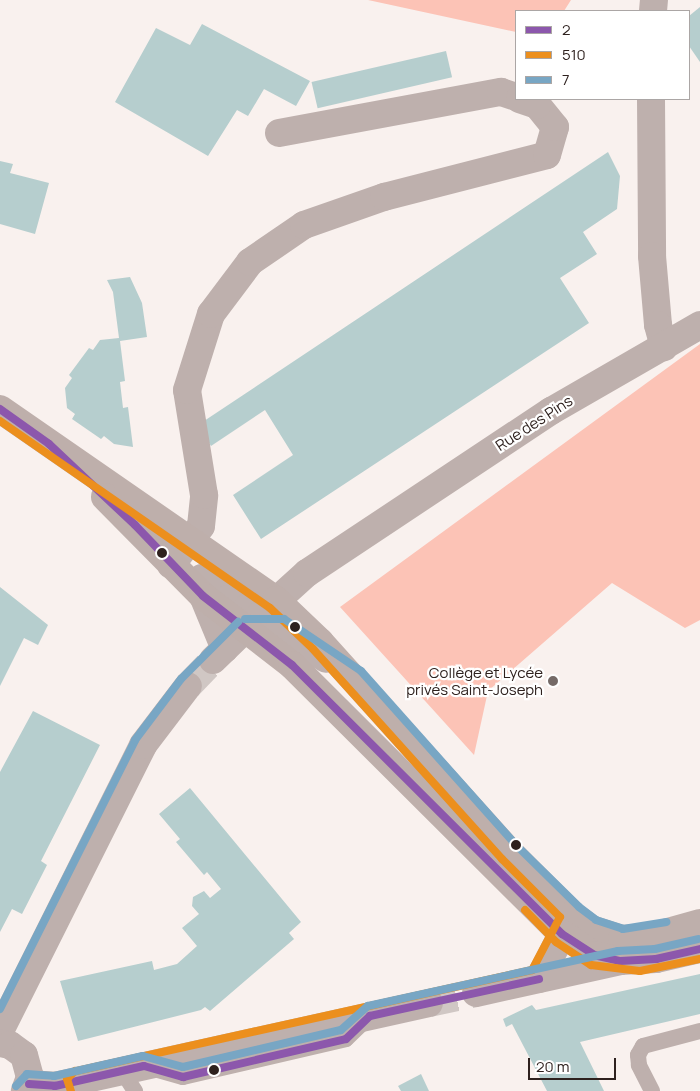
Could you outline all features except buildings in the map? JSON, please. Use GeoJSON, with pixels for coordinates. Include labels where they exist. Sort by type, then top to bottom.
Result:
{"type":"FeatureCollection","features":[{"type":"Feature","properties":{"kind":"main road"},"geometry":{"type":"LineString","coordinates":[[0,409],[49,444],[181,554],[203,596],[292,665],[567,924]]}},
{"type":"Feature","properties":{"kind":"main road"},"geometry":{"type":"LineString","coordinates":[[49,444],[135,525],[181,554],[276,600],[354,679],[509,852],[594,955],[621,950],[650,937],[700,923]]}},
{"type":"Feature","properties":{"kind":"main road"},"geometry":{"type":"LineString","coordinates":[[621,950],[656,959],[700,949]]}},
{"type":"Feature","properties":{"kind":"street"},"geometry":{"type":"LineString","coordinates":[[279,133],[501,92],[515,97]]}},
{"type":"Feature","properties":{"kind":"street"},"geometry":{"type":"LineString","coordinates":[[181,554],[201,526],[204,495],[187,390],[211,314],[250,262],[304,225],[384,197],[547,154],[555,127],[537,105],[523,100]]}},
{"type":"Feature","properties":{"kind":"street"},"geometry":{"type":"LineString","coordinates":[[652,100],[652,256],[658,325],[664,347]]}},
{"type":"Feature","properties":{"kind":"street","name":"Rue des Pins"},"geometry":{"type":"LineString","coordinates":[[203,596],[219,655],[307,573],[550,411],[700,325]]}},
{"type":"Feature","properties":{"kind":"street"},"geometry":{"type":"LineString","coordinates":[[245,629],[280,628],[354,679]]}},
{"type":"Feature","properties":{"kind":"street"},"geometry":{"type":"LineString","coordinates":[[0,1031],[143,745],[188,686]]}},
{"type":"Feature","properties":{"kind":"street"},"geometry":{"type":"LineString","coordinates":[[539,979],[567,924]]}},
{"type":"Feature","properties":{"kind":"street"},"geometry":{"type":"LineString","coordinates":[[476,993],[539,979],[621,950]]}},
{"type":"Feature","properties":{"kind":"street"},"geometry":{"type":"LineString","coordinates":[[0,1043],[10,1045],[24,1055],[30,1071],[27,1089],[80,1086],[134,1076],[370,1016],[429,1003]]}},
{"type":"Feature","properties":{"kind":"lane"},"geometry":{"type":"LineString","coordinates":[[652,1091],[639,1065],[638,1055],[643,1046],[700,1031]]}},
{"type":"Feature","properties":{"kind":"shaded area"},"geometry":{"type":"Polygon","coordinates":[[[368,0],[571,0],[565,10],[515,10],[515,32],[368,0]]]}},
{"type":"Feature","properties":{"kind":"shaded area"},"geometry":{"type":"Polygon","coordinates":[[[700,344],[700,620],[685,628],[612,583],[488,691],[474,755],[340,607],[700,344]]]}},
{"type":"Feature","properties":{"kind":"tunnel"},"geometry":{"type":"LineString","coordinates":[[188,686],[213,660]]}},
{"type":"Feature","properties":{"kind":"tunnel"},"geometry":{"type":"LineString","coordinates":[[429,1003],[476,993]]}},
{"type":"Feature","properties":{"kind":"transit line","name":"2"},"geometry":{"type":"LineString","coordinates":[[0,409],[49,444],[135,525],[203,596],[292,665],[562,934],[594,955],[620,961],[656,959],[700,949]]}},
{"type":"Feature","properties":{"kind":"transit line","name":"510"},"geometry":{"type":"LineString","coordinates":[[0,421],[270,608],[313,649],[502,859],[560,917],[532,970],[75,1071],[67,1079],[71,1091]]}},
{"type":"Feature","properties":{"kind":"transit line","name":"7"},"geometry":{"type":"LineString","coordinates":[[245,619],[284,619],[361,671],[516,845],[579,907],[596,920],[623,929],[666,922]]}},
{"type":"Feature","properties":{"kind":"transit line","name":"7"},"geometry":{"type":"LineString","coordinates":[[0,1009],[135,740],[181,679],[238,622]]}},
{"type":"Feature","properties":{"kind":"transit line","name":"510"},"geometry":{"type":"LineString","coordinates":[[525,910],[556,942],[591,965],[640,971],[700,959]]}},
{"type":"Feature","properties":{"kind":"transit line","name":"7"},"geometry":{"type":"LineString","coordinates":[[16,1086],[27,1074],[54,1076],[143,1056],[183,1067],[341,1030],[368,1006],[618,951],[655,949],[698,939]]}},
{"type":"Feature","properties":{"kind":"transit line","name":"2"},"geometry":{"type":"LineString","coordinates":[[370,1016],[539,979]]}},
{"type":"Feature","properties":{"kind":"transit line","name":"2"},"geometry":{"type":"LineString","coordinates":[[29,1084],[55,1086],[144,1066],[183,1077],[346,1039],[370,1016]]}},
{"type":"Feature","properties":{"kind":"place","name":"Collège et Lycée privés Saint-Joseph"},"geometry":{"type":"Point","coordinates":[553,681]}}]}
